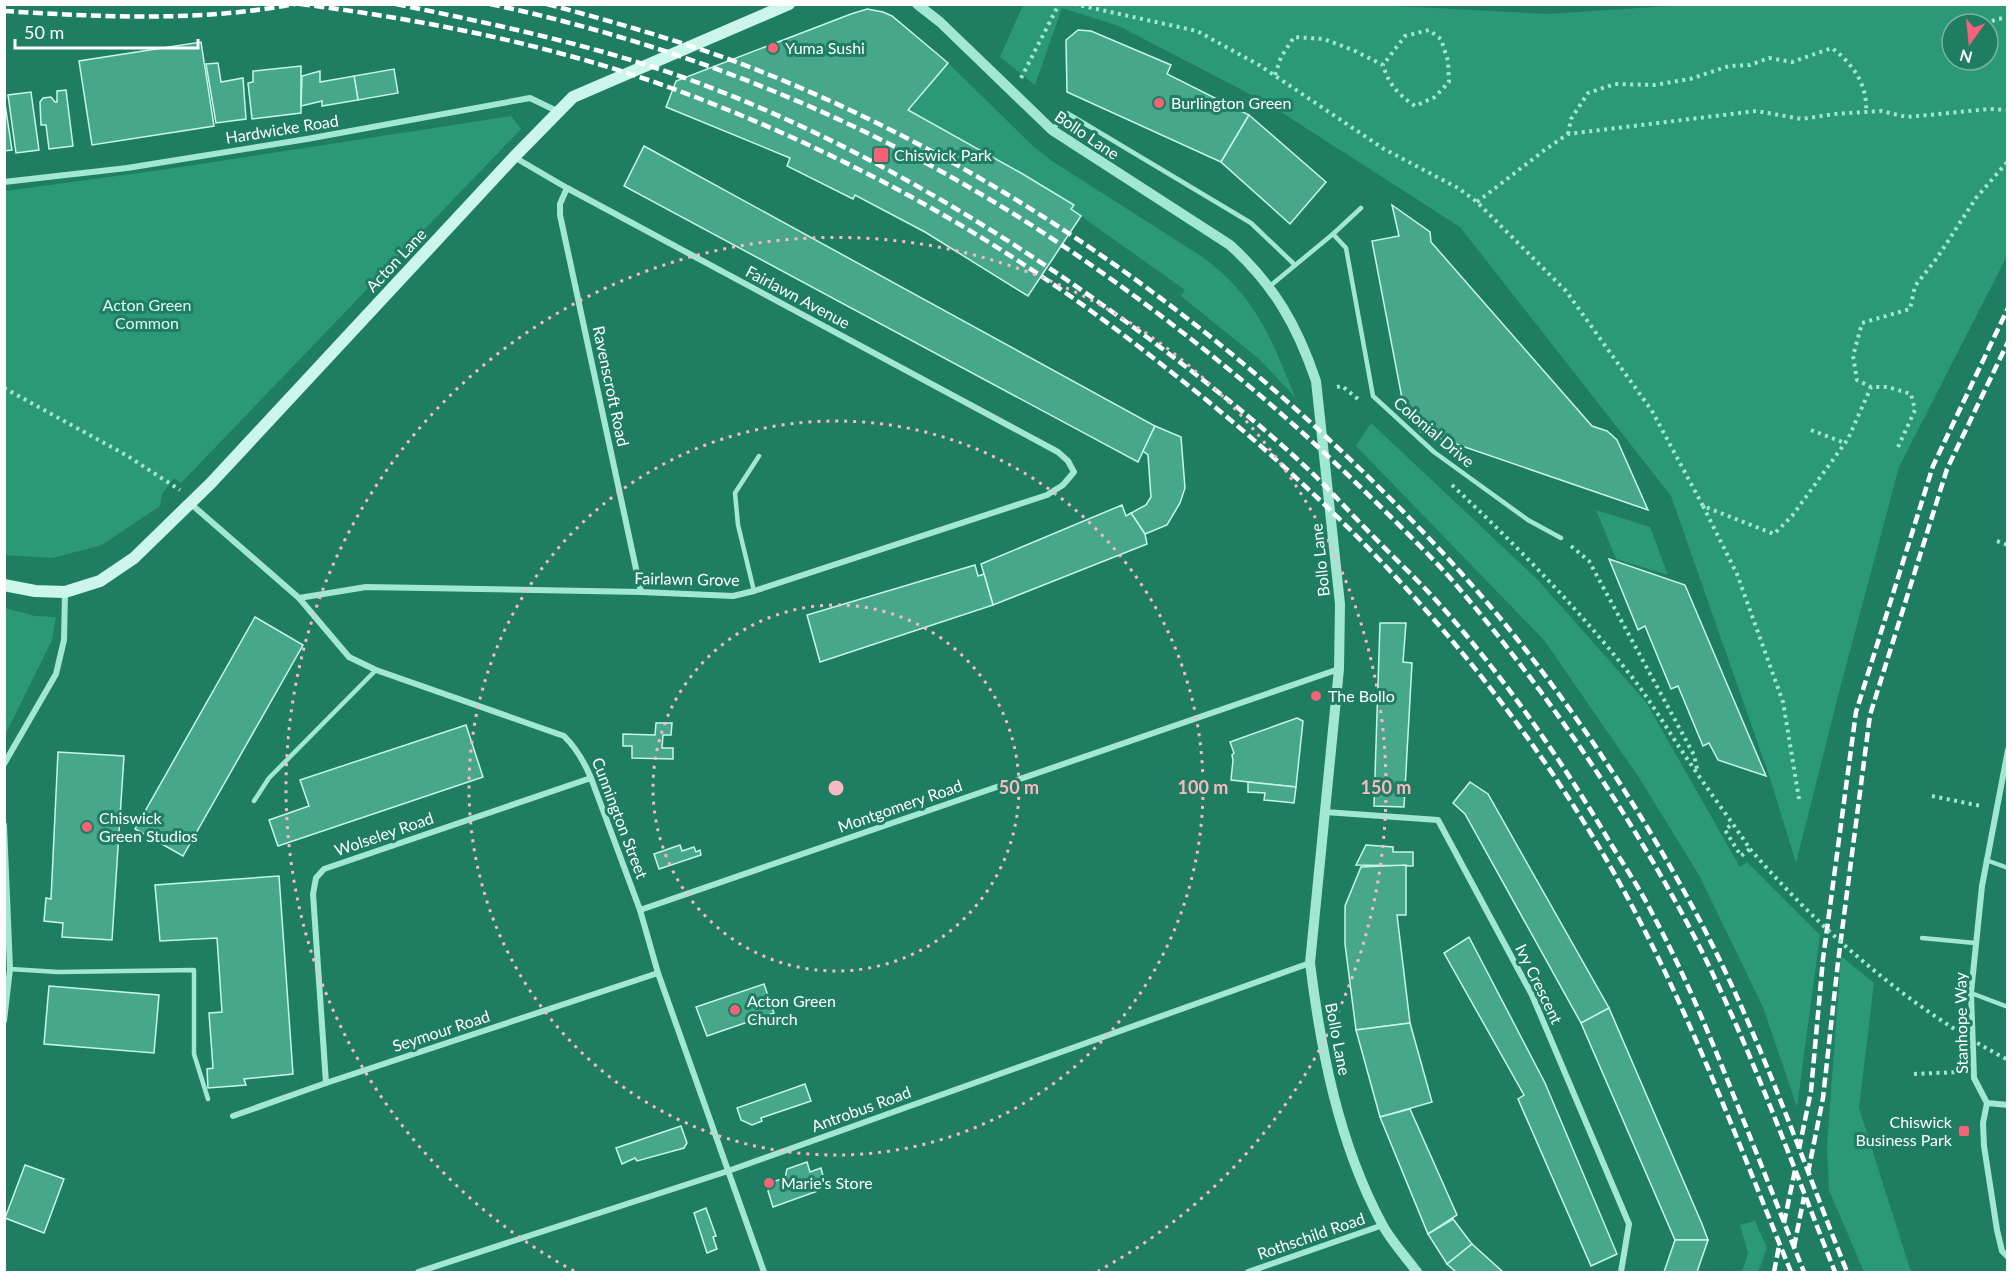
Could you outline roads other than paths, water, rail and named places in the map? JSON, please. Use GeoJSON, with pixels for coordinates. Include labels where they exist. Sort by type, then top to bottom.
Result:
{"type":"FeatureCollection","features":[{"type":"Feature","properties":{"kind":"main road","name":"Acton Lane"},"geometry":{"type":"LineString","coordinates":[[4,585],[35,591],[65,592],[100,581],[134,558],[191,504],[514,157],[573,97],[789,4]]}},
{"type":"Feature","properties":{"kind":"street","name":"Bollo Lane"},"geometry":{"type":"LineString","coordinates":[[917,4],[940,22],[1052,130],[1230,245],[1253,266],[1269,286],[1289,316],[1305,347],[1316,381],[1340,604],[1339,669],[1310,963],[1315,1009],[1325,1060],[1348,1148],[1383,1225],[1417,1272]]}},
{"type":"Feature","properties":{"kind":"street","name":"Hardwicke Road"},"geometry":{"type":"LineString","coordinates":[[4,182],[127,168],[307,139],[530,98],[559,112]]}},
{"type":"Feature","properties":{"kind":"street","name":"Fairlawn Avenue"},"geometry":{"type":"LineString","coordinates":[[514,157],[567,188],[1058,452],[1068,461]]}},
{"type":"Feature","properties":{"kind":"street","name":"Ravenscroft Road"},"geometry":{"type":"LineString","coordinates":[[567,188],[560,204],[560,215],[641,592]]}},
{"type":"Feature","properties":{"kind":"street","name":"Fairlawn Grove"},"geometry":{"type":"LineString","coordinates":[[299,598],[366,587],[733,596],[1047,495],[1064,485],[1074,472],[1068,461]]}},
{"type":"Feature","properties":{"kind":"street","name":"Cunnington Street"},"geometry":{"type":"LineString","coordinates":[[191,504],[299,598],[349,657],[376,670],[564,736],[574,746],[582,757],[591,778],[640,910],[658,973],[764,1272]]}},
{"type":"Feature","properties":{"kind":"street"},"geometry":{"type":"LineString","coordinates":[[4,765],[56,674],[64,640],[65,592]]}},
{"type":"Feature","properties":{"kind":"street","name":"Montgomery Road"},"geometry":{"type":"LineString","coordinates":[[640,910],[1339,669]]}},
{"type":"Feature","properties":{"kind":"street","name":"Stanhope Way"},"geometry":{"type":"LineString","coordinates":[[1987,1103],[1974,1078],[1971,993],[1986,860],[2007,750]]}},
{"type":"Feature","properties":{"kind":"street","name":"Wolseley Road"},"geometry":{"type":"LineString","coordinates":[[326,1083],[313,894],[316,878],[324,869],[591,778]]}},
{"type":"Feature","properties":{"kind":"street","name":"Ivy Crescent"},"geometry":{"type":"LineString","coordinates":[[1325,812],[1438,820],[1532,995],[1629,1224],[1621,1272]]}},
{"type":"Feature","properties":{"kind":"street"},"geometry":{"type":"LineString","coordinates":[[4,825],[10,969],[4,1021]]}},
{"type":"Feature","properties":{"kind":"street","name":"Antrobus Road"},"geometry":{"type":"LineString","coordinates":[[418,1272],[728,1171],[1310,963]]}},
{"type":"Feature","properties":{"kind":"street","name":"Seymour Road"},"geometry":{"type":"LineString","coordinates":[[233,1116],[658,973]]}},
{"type":"Feature","properties":{"kind":"street"},"geometry":{"type":"LineString","coordinates":[[2007,1106],[1987,1103],[1983,1124],[1984,1146],[1997,1230],[2002,1251],[2007,1257]]}},
{"type":"Feature","properties":{"kind":"street","name":"Rothschild Road"},"geometry":{"type":"LineString","coordinates":[[1248,1272],[1383,1225]]}},
{"type":"Feature","properties":{"kind":"lane"},"geometry":{"type":"LineString","coordinates":[[1052,130],[1067,113],[1251,223],[1295,264]]}},
{"type":"Feature","properties":{"kind":"lane"},"geometry":{"type":"LineString","coordinates":[[1269,286],[1361,208]]}},
{"type":"Feature","properties":{"kind":"lane","name":"Colonial Drive"},"geometry":{"type":"LineString","coordinates":[[1333,234],[1346,248],[1373,396],[1434,452],[1528,520],[1561,538]]}},
{"type":"Feature","properties":{"kind":"lane"},"geometry":{"type":"LineString","coordinates":[[754,591],[738,525],[735,493],[759,456]]}},
{"type":"Feature","properties":{"kind":"lane"},"geometry":{"type":"LineString","coordinates":[[254,801],[269,778],[376,670]]}},
{"type":"Feature","properties":{"kind":"lane"},"geometry":{"type":"LineString","coordinates":[[1986,860],[2007,868]]}},
{"type":"Feature","properties":{"kind":"lane"},"geometry":{"type":"LineString","coordinates":[[1922,938],[1975,943]]}},
{"type":"Feature","properties":{"kind":"lane"},"geometry":{"type":"LineString","coordinates":[[10,969],[58,972],[194,970],[194,1054],[208,1099]]}},
{"type":"Feature","properties":{"kind":"lane"},"geometry":{"type":"LineString","coordinates":[[1971,993],[2007,1007]]}},
{"type":"Feature","properties":{"kind":"railway"},"geometry":{"type":"LineString","coordinates":[[4,11],[150,17],[223,14],[295,4]]}},
{"type":"Feature","properties":{"kind":"railway"},"geometry":{"type":"LineString","coordinates":[[300,4],[442,26],[582,59],[674,89],[818,149],[911,197],[1000,249],[1103,320],[1224,415],[1343,523],[1399,581],[1452,641],[1549,769],[1593,837],[1651,942],[1701,1051],[1791,1272]]}},
{"type":"Feature","properties":{"kind":"railway"},"geometry":{"type":"LineString","coordinates":[[396,4],[510,28],[659,69],[759,107],[820,135],[940,199],[1054,271],[1183,364],[1293,455],[1426,590],[1467,636],[1533,722],[1592,813],[1647,904],[1688,987],[1721,1063],[1804,1272]]}},
{"type":"Feature","properties":{"kind":"railway"},"geometry":{"type":"LineString","coordinates":[[490,4],[610,34],[728,73],[843,121],[953,178],[1074,253],[1151,308],[1262,397],[1334,462],[1434,560],[1483,617],[1573,736],[1628,820],[1678,906],[1723,995],[1762,1086],[1835,1272]]}},
{"type":"Feature","properties":{"kind":"railway"},"geometry":{"type":"LineString","coordinates":[[547,4],[647,32],[747,66],[828,100],[908,139],[985,181],[1132,277],[1203,331],[1271,387],[1361,470],[1458,569],[1525,649],[1592,741],[1654,838],[1714,948],[1756,1039],[1847,1272]]}},
{"type":"Feature","properties":{"kind":"railway"},"geometry":{"type":"LineString","coordinates":[[1799,1149],[1811,1091],[1823,959],[1856,712],[1933,466],[2008,308]]}},
{"type":"Feature","properties":{"kind":"railway"},"geometry":{"type":"LineString","coordinates":[[1808,1173],[1823,1098],[1870,715],[1947,469],[2008,342]]}},
{"type":"Feature","properties":{"kind":"railway"},"geometry":{"type":"LineString","coordinates":[[1784,1223],[1795,1170]]}},
{"type":"Feature","properties":{"kind":"railway"},"geometry":{"type":"LineString","coordinates":[[1794,1247],[1804,1197]]}},
{"type":"Feature","properties":{"kind":"railway"},"geometry":{"type":"LineString","coordinates":[[1774,1272],[1779,1246]]}},
{"type":"Feature","properties":{"kind":"place","name":"Yuma Sushi"},"geometry":{"type":"Point","coordinates":[773,48]}},
{"type":"Feature","properties":{"kind":"place","name":"Burlington Green"},"geometry":{"type":"Point","coordinates":[1159,103]}},
{"type":"Feature","properties":{"kind":"place","name":"Chiswick Park"},"geometry":{"type":"Point","coordinates":[881,155]}},
{"type":"Feature","properties":{"kind":"place","name":"The Bollo"},"geometry":{"type":"Point","coordinates":[1316,696]}},
{"type":"Feature","properties":{"kind":"place","name":"Chiswick Green Studios"},"geometry":{"type":"Point","coordinates":[87,827]}},
{"type":"Feature","properties":{"kind":"place","name":"Acton Green Church"},"geometry":{"type":"Point","coordinates":[735,1010]}},
{"type":"Feature","properties":{"kind":"place","name":"Chiswick Business Park"},"geometry":{"type":"Point","coordinates":[1964,1131]}},
{"type":"Feature","properties":{"kind":"place","name":"Marie's Store"},"geometry":{"type":"Point","coordinates":[769,1183]}},
{"type":"Feature","properties":{"kind":"park label","name":"Acton Green Common"},"geometry":{"type":"Point","coordinates":[147,314]}}]}
